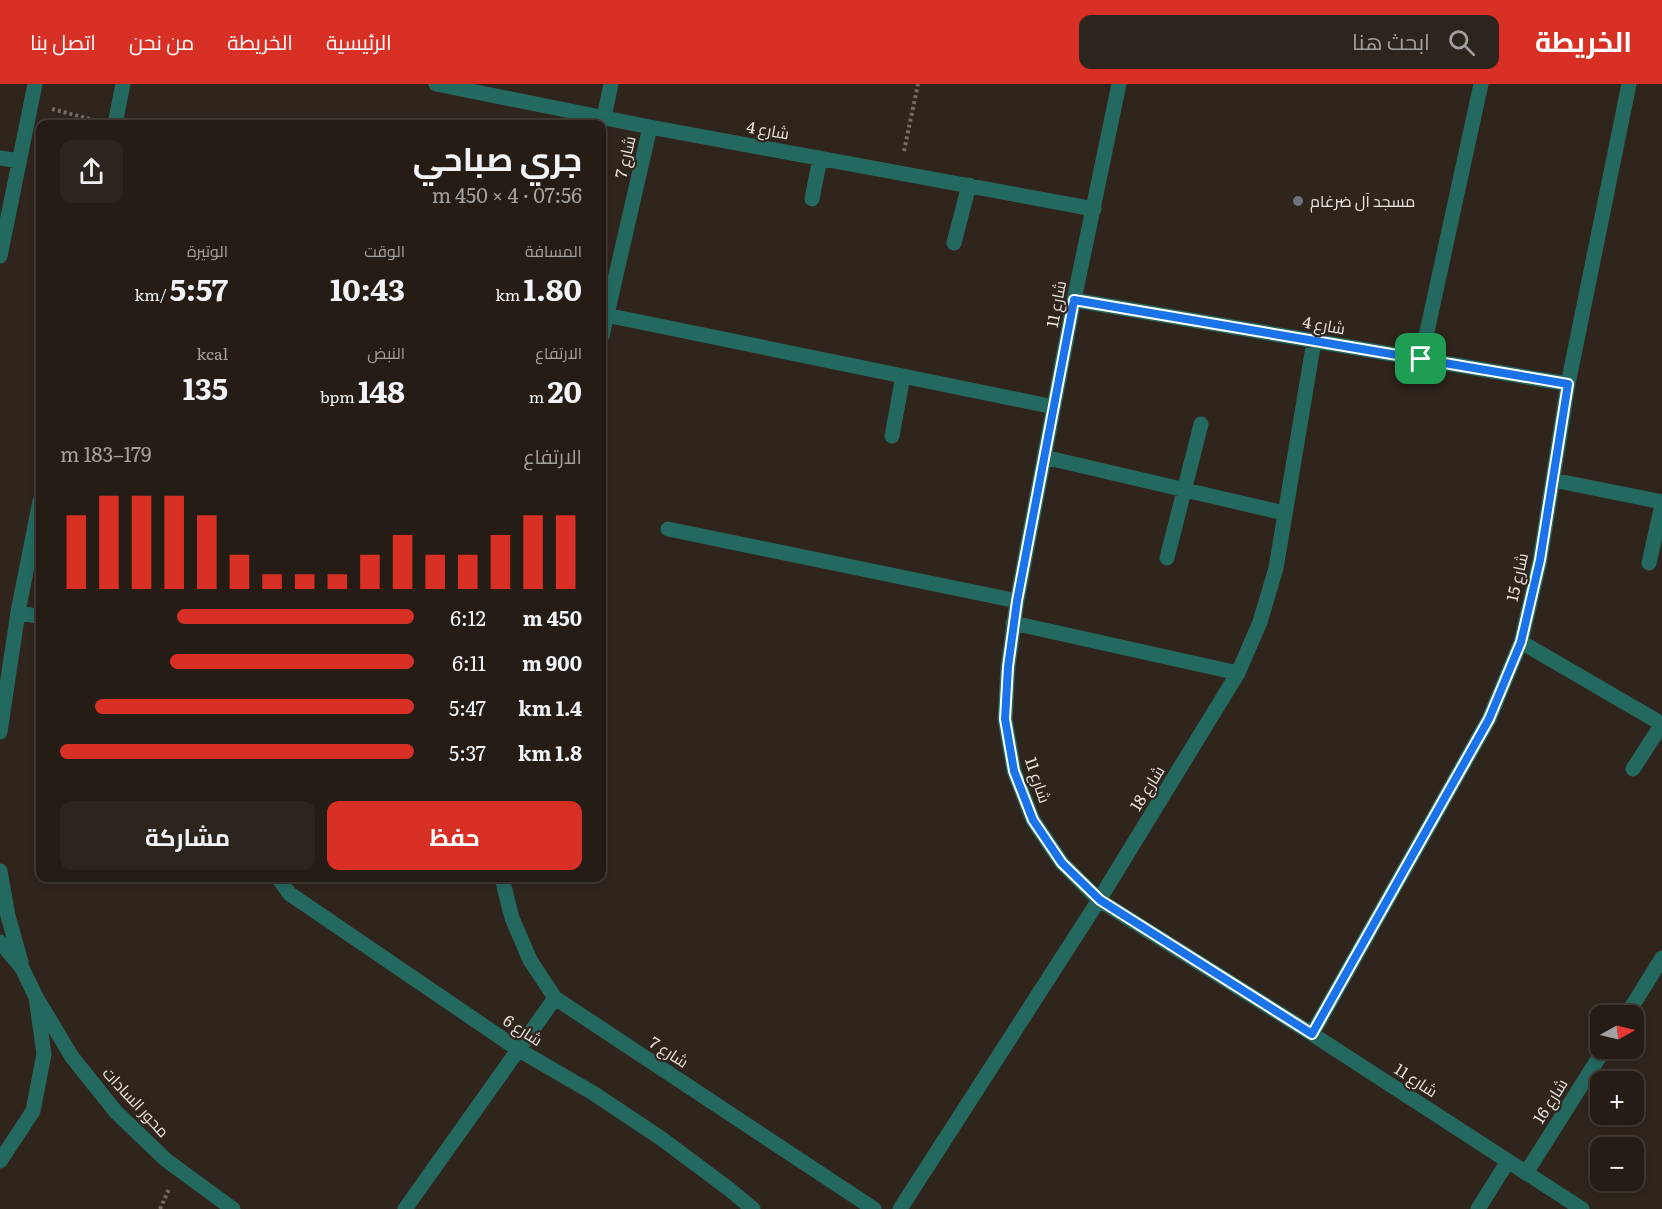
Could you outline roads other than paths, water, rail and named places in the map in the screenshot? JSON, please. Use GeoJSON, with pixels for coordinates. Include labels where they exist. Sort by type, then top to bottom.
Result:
{"type":"FeatureCollection","features":[{"type":"Feature","properties":{"kind":"street"},"geometry":{"type":"LineString","coordinates":[[0,256],[35,84]]}},
{"type":"Feature","properties":{"kind":"street"},"geometry":{"type":"LineString","coordinates":[[109,120],[123,84]]}},
{"type":"Feature","properties":{"kind":"street","name":"شارع 4"},"geometry":{"type":"LineString","coordinates":[[436,84],[651,127],[1094,209]]}},
{"type":"Feature","properties":{"kind":"street"},"geometry":{"type":"LineString","coordinates":[[604,117],[610,84]]}},
{"type":"Feature","properties":{"kind":"street","name":"شارع 11"},"geometry":{"type":"LineString","coordinates":[[1119,84],[1074,300],[1013,623],[1005,719],[1014,771],[1033,820],[1062,863],[1100,900],[1582,1209]]}},
{"type":"Feature","properties":{"kind":"street"},"geometry":{"type":"LineString","coordinates":[[1421,359],[1481,84]]}},
{"type":"Feature","properties":{"kind":"street","name":"شارع 15"},"geometry":{"type":"LineString","coordinates":[[1312,1034],[1489,719],[1521,642],[1540,560],[1568,384],[1629,84]]}},
{"type":"Feature","properties":{"kind":"street","name":"شارع 7"},"geometry":{"type":"LineString","coordinates":[[606,315],[651,127]]}},
{"type":"Feature","properties":{"kind":"street"},"geometry":{"type":"LineString","coordinates":[[0,158],[19,161]]}},
{"type":"Feature","properties":{"kind":"street"},"geometry":{"type":"LineString","coordinates":[[812,198],[820,158]]}},
{"type":"Feature","properties":{"kind":"street"},"geometry":{"type":"LineString","coordinates":[[954,243],[969,185]]}},
{"type":"Feature","properties":{"kind":"street","name":"شارع 4"},"geometry":{"type":"LineString","coordinates":[[1074,300],[1568,384]]}},
{"type":"Feature","properties":{"kind":"street"},"geometry":{"type":"LineString","coordinates":[[606,315],[1054,407]]}},
{"type":"Feature","properties":{"kind":"street","name":"شارع 18"},"geometry":{"type":"LineString","coordinates":[[900,1209],[1100,900],[1238,673],[1260,622],[1276,568],[1314,341]]}},
{"type":"Feature","properties":{"kind":"street"},"geometry":{"type":"LineString","coordinates":[[892,436],[903,376]]}},
{"type":"Feature","properties":{"kind":"street"},"geometry":{"type":"LineString","coordinates":[[1167,558],[1201,424]]}},
{"type":"Feature","properties":{"kind":"street"},"geometry":{"type":"LineString","coordinates":[[1044,457],[1284,513]]}},
{"type":"Feature","properties":{"kind":"street"},"geometry":{"type":"LineString","coordinates":[[1553,480],[1662,504],[1649,563]]}},
{"type":"Feature","properties":{"kind":"street"},"geometry":{"type":"LineString","coordinates":[[0,732],[18,612],[36,521]]}},
{"type":"Feature","properties":{"kind":"street"},"geometry":{"type":"LineString","coordinates":[[668,529],[1017,601]]}},
{"type":"Feature","properties":{"kind":"street"},"geometry":{"type":"LineString","coordinates":[[18,612],[36,616]]}},
{"type":"Feature","properties":{"kind":"street"},"geometry":{"type":"LineString","coordinates":[[1013,623],[1238,673]]}},
{"type":"Feature","properties":{"kind":"street"},"geometry":{"type":"LineString","coordinates":[[1521,642],[1662,724],[1633,769]]}},
{"type":"Feature","properties":{"kind":"street"},"geometry":{"type":"LineString","coordinates":[[0,871],[8,916],[22,968],[36,997],[44,1054],[33,1111],[0,1161]]}},
{"type":"Feature","properties":{"kind":"street","name":"شارع 6"},"geometry":{"type":"LineString","coordinates":[[281,882],[290,894],[519,1050],[593,1093],[662,1139],[753,1209]]}},
{"type":"Feature","properties":{"kind":"street","name":"شارع 7"},"geometry":{"type":"LineString","coordinates":[[503,882],[512,918],[530,960],[555,998],[874,1209]]}},
{"type":"Feature","properties":{"kind":"street"},"geometry":{"type":"LineString","coordinates":[[0,942],[22,968]]}},
{"type":"Feature","properties":{"kind":"street"},"geometry":{"type":"LineString","coordinates":[[1634,1005],[1660,967]]}},
{"type":"Feature","properties":{"kind":"street","name":"محور السادات"},"geometry":{"type":"LineString","coordinates":[[36,997],[72,1057],[116,1112],[166,1160],[233,1209]]}},
{"type":"Feature","properties":{"kind":"street"},"geometry":{"type":"LineString","coordinates":[[405,1209],[555,998]]}},
{"type":"Feature","properties":{"kind":"street","name":"شارع 16"},"geometry":{"type":"LineString","coordinates":[[1526,1173],[1598,1059]]}},
{"type":"Feature","properties":{"kind":"street"},"geometry":{"type":"LineString","coordinates":[[1478,1209],[1508,1161]]}},
{"type":"Feature","properties":{"kind":"place","name":"مسجد آل ضرغام"},"geometry":{"type":"Point","coordinates":[1298,201]}}]}
